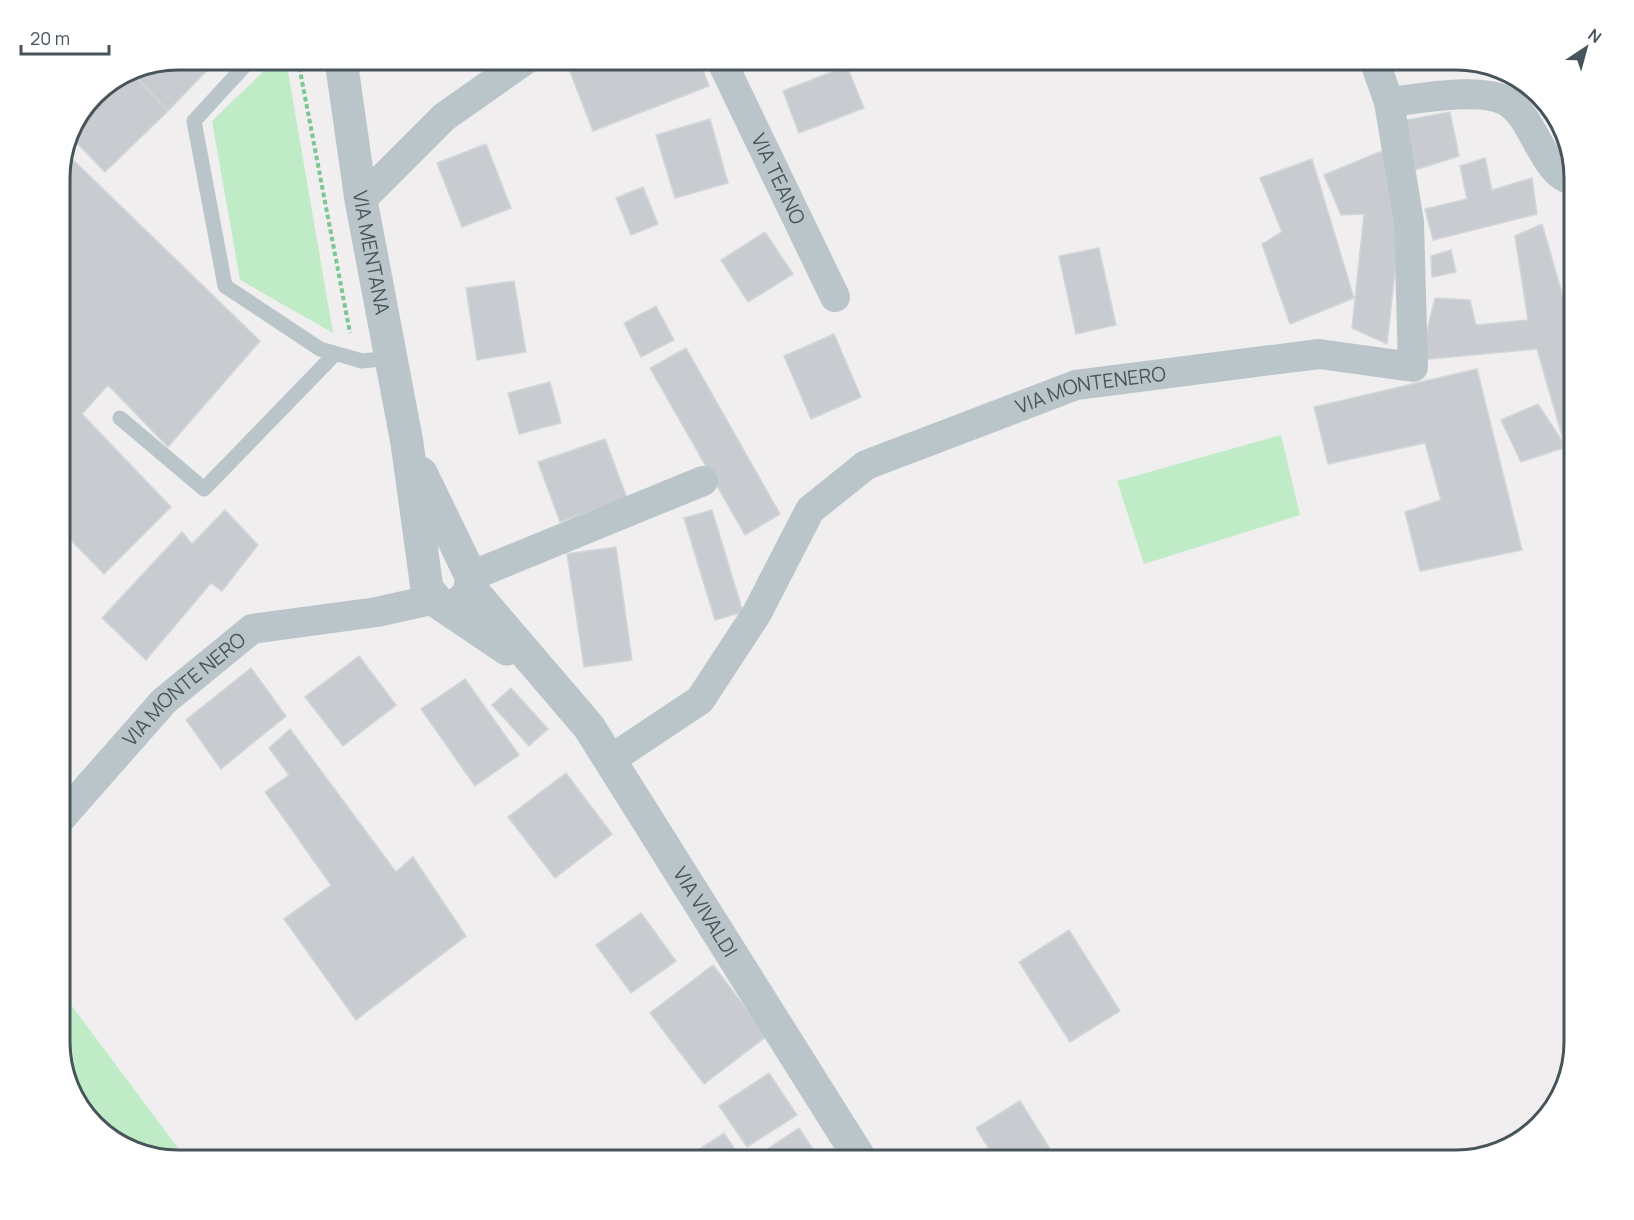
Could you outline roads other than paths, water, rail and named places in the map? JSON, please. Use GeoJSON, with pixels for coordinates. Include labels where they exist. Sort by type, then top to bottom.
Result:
{"type":"FeatureCollection","features":[{"type":"Feature","properties":{"kind":"street","name":"VIA MENTANA"},"geometry":{"type":"LineString","coordinates":[[342,70],[361,200],[432,590]]}},
{"type":"Feature","properties":{"kind":"street"},"geometry":{"type":"LineString","coordinates":[[361,200],[444,117],[511,70]]}},
{"type":"Feature","properties":{"kind":"street","name":"VIA TEANO"},"geometry":{"type":"LineString","coordinates":[[726,70],[835,297]]}},
{"type":"Feature","properties":{"kind":"street","name":"VIA MONTENERO"},"geometry":{"type":"LineString","coordinates":[[610,760],[700,700],[757,613],[810,510],[866,465],[1076,385],[1319,354],[1413,367],[1409,222],[1389,102],[1378,70]]}},
{"type":"Feature","properties":{"kind":"street"},"geometry":{"type":"LineString","coordinates":[[1389,102],[1476,94],[1507,101],[1530,124],[1555,170],[1564,179]]}},
{"type":"Feature","properties":{"kind":"street","name":"VIA MENTANA"},"geometry":{"type":"LineString","coordinates":[[407,443],[469,577]]}},
{"type":"Feature","properties":{"kind":"street"},"geometry":{"type":"LineString","coordinates":[[432,590],[454,605],[465,599],[469,577],[703,481]]}},
{"type":"Feature","properties":{"kind":"street","name":"VIA VIVALDI"},"geometry":{"type":"LineString","coordinates":[[469,577],[541,672],[589,727],[855,1150]]}},
{"type":"Feature","properties":{"kind":"street","name":"VIA VIVALDI"},"geometry":{"type":"LineString","coordinates":[[432,590],[541,672]]}},
{"type":"Feature","properties":{"kind":"street","name":"VIA MONTE NERO"},"geometry":{"type":"LineString","coordinates":[[71,807],[164,701],[252,629],[377,612],[432,590]]}},
{"type":"Feature","properties":{"kind":"lane"},"geometry":{"type":"LineString","coordinates":[[241,70],[194,121],[225,286],[320,349],[334,355],[362,361],[391,358]]}},
{"type":"Feature","properties":{"kind":"lane"},"geometry":{"type":"LineString","coordinates":[[120,418],[204,489],[334,355]]}}]}
